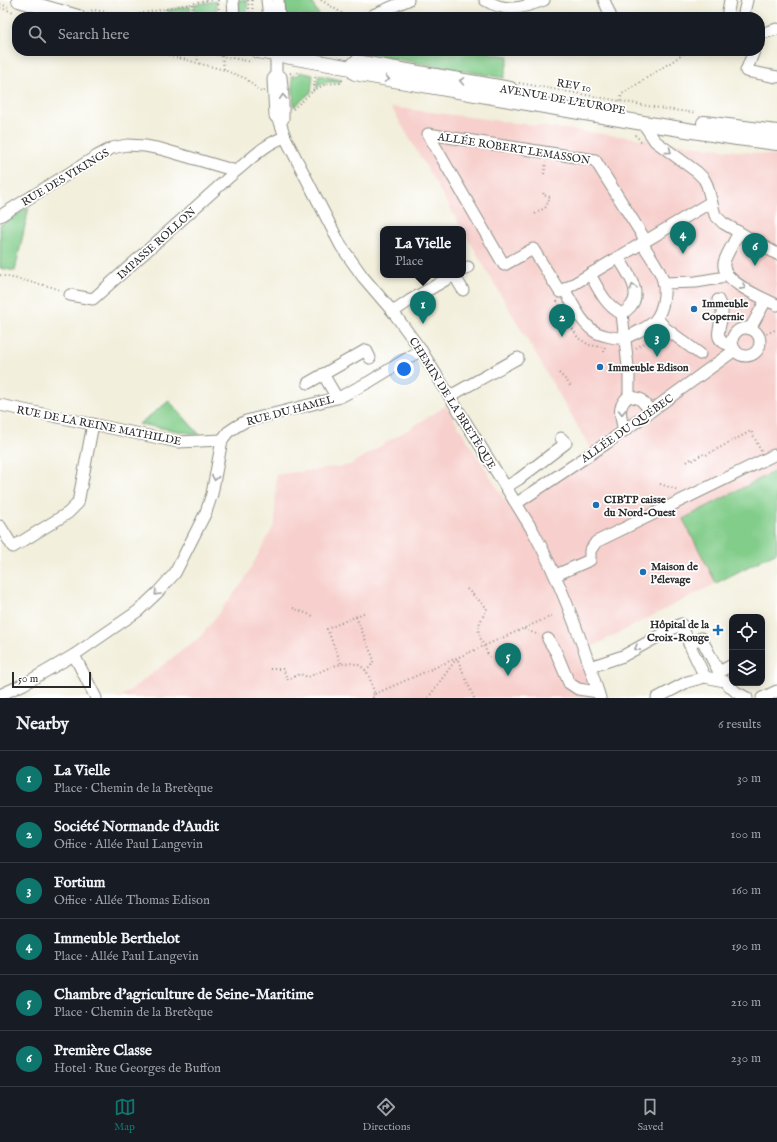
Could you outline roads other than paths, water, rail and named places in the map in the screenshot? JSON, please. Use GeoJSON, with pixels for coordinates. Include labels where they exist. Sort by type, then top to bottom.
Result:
{"type":"FeatureCollection","features":[{"type":"Feature","properties":{"kind":"main road"},"geometry":{"type":"LineString","coordinates":[[19,0],[61,12]]}},
{"type":"Feature","properties":{"kind":"main road","name":"AVENUE DE L'EUROPE"},"geometry":{"type":"LineString","coordinates":[[286,56],[346,73],[355,72],[371,76],[736,138],[777,142]]}},
{"type":"Feature","properties":{"kind":"main road","name":"AVENUE DE L'EUROPE"},"geometry":{"type":"LineString","coordinates":[[346,73],[356,62],[645,113],[777,132]]}},
{"type":"Feature","properties":{"kind":"street"},"geometry":{"type":"LineString","coordinates":[[232,0],[233,12]]}},
{"type":"Feature","properties":{"kind":"street"},"geometry":{"type":"LineString","coordinates":[[267,0],[268,12]]}},
{"type":"Feature","properties":{"kind":"street"},"geometry":{"type":"LineString","coordinates":[[278,0],[279,12]]}},
{"type":"Feature","properties":{"kind":"street"},"geometry":{"type":"LineString","coordinates":[[378,12],[408,0]]}},
{"type":"Feature","properties":{"kind":"street"},"geometry":{"type":"LineString","coordinates":[[485,0],[491,4],[516,8],[544,0]]}},
{"type":"Feature","properties":{"kind":"street"},"geometry":{"type":"LineString","coordinates":[[604,0],[609,12]]}},
{"type":"Feature","properties":{"kind":"street"},"geometry":{"type":"LineString","coordinates":[[727,12],[730,0]]}},
{"type":"Feature","properties":{"kind":"street"},"geometry":{"type":"LineString","coordinates":[[744,12],[747,0]]}},
{"type":"Feature","properties":{"kind":"street"},"geometry":{"type":"LineString","coordinates":[[765,33],[777,29]]}},
{"type":"Feature","properties":{"kind":"street","name":"CHEMIN DE LA BRETÈQUE"},"geometry":{"type":"LineString","coordinates":[[276,56],[276,76],[273,79],[274,110],[275,116],[280,122],[285,137],[341,246],[421,350],[534,531],[567,601],[599,695]]}},
{"type":"Feature","properties":{"kind":"street"},"geometry":{"type":"LineString","coordinates":[[752,56],[746,71],[777,77]]}},
{"type":"Feature","properties":{"kind":"street"},"geometry":{"type":"LineString","coordinates":[[643,122],[655,141],[697,172],[704,179],[715,215],[723,223],[777,254]]}},
{"type":"Feature","properties":{"kind":"street","name":"ALLÉE ROBERT LEMASSON"},"geometry":{"type":"LineString","coordinates":[[562,291],[533,249],[504,265],[428,134],[595,160],[644,242]]}},
{"type":"Feature","properties":{"kind":"street"},"geometry":{"type":"LineString","coordinates":[[236,171],[259,152],[278,139],[285,137]]}},
{"type":"Feature","properties":{"kind":"street","name":"RUE DES VIKINGS"},"geometry":{"type":"LineString","coordinates":[[0,216],[97,156],[112,148],[127,145],[161,149],[236,171]]}},
{"type":"Feature","properties":{"kind":"street","name":"IMPASSE ROLLON"},"geometry":{"type":"LineString","coordinates":[[70,294],[94,299],[236,171]]}},
{"type":"Feature","properties":{"kind":"street"},"geometry":{"type":"LineString","coordinates":[[644,242],[664,283],[664,294],[657,318],[652,323],[625,338],[616,338],[598,333],[586,325],[562,291],[618,258],[644,242],[711,202]]}},
{"type":"Feature","properties":{"kind":"street"},"geometry":{"type":"LineString","coordinates":[[739,232],[724,263],[726,274],[734,282],[777,305]]}},
{"type":"Feature","properties":{"kind":"street"},"geometry":{"type":"LineString","coordinates":[[618,258],[634,284],[636,296],[632,305],[622,314]]}},
{"type":"Feature","properties":{"kind":"street"},"geometry":{"type":"LineString","coordinates":[[590,274],[612,309],[622,314]]}},
{"type":"Feature","properties":{"kind":"street"},"geometry":{"type":"LineString","coordinates":[[393,312],[449,278]]}},
{"type":"Feature","properties":{"kind":"street"},"geometry":{"type":"LineString","coordinates":[[456,278],[462,290]]}},
{"type":"Feature","properties":{"kind":"street"},"geometry":{"type":"LineString","coordinates":[[664,283],[696,282],[720,278]]}},
{"type":"Feature","properties":{"kind":"street"},"geometry":{"type":"LineString","coordinates":[[718,300],[722,310],[718,335],[721,341],[734,348],[742,355],[748,355],[757,350],[759,345],[759,337],[756,332],[750,329],[741,329],[735,333],[732,341],[734,348]]}},
{"type":"Feature","properties":{"kind":"street"},"geometry":{"type":"LineString","coordinates":[[750,329],[766,300]]}},
{"type":"Feature","properties":{"kind":"street"},"geometry":{"type":"LineString","coordinates":[[622,314],[629,375],[629,396]]}},
{"type":"Feature","properties":{"kind":"street"},"geometry":{"type":"LineString","coordinates":[[657,318],[665,328],[700,354]]}},
{"type":"Feature","properties":{"kind":"street","name":"ALLÉE DU QUÉBEC"},"geometry":{"type":"LineString","coordinates":[[517,503],[624,431],[734,348]]}},
{"type":"Feature","properties":{"kind":"street"},"geometry":{"type":"LineString","coordinates":[[308,383],[366,350],[370,358]]}},
{"type":"Feature","properties":{"kind":"street","name":"RUE DU HAMEL"},"geometry":{"type":"LineString","coordinates":[[222,440],[237,426],[246,421],[337,398],[369,382],[421,350]]}},
{"type":"Feature","properties":{"kind":"street"},"geometry":{"type":"LineString","coordinates":[[450,396],[518,358]]}},
{"type":"Feature","properties":{"kind":"street"},"geometry":{"type":"LineString","coordinates":[[323,374],[337,398]]}},
{"type":"Feature","properties":{"kind":"street"},"geometry":{"type":"LineString","coordinates":[[629,396],[640,399],[651,411]]}},
{"type":"Feature","properties":{"kind":"street"},"geometry":{"type":"LineString","coordinates":[[624,431],[620,410],[623,401],[629,396]]}},
{"type":"Feature","properties":{"kind":"street","name":"RUE DE LA REINE MATHILDE"},"geometry":{"type":"LineString","coordinates":[[0,405],[178,442],[222,440]]}},
{"type":"Feature","properties":{"kind":"street"},"geometry":{"type":"LineString","coordinates":[[0,526],[13,547],[68,514],[78,503],[93,424]]}},
{"type":"Feature","properties":{"kind":"street"},"geometry":{"type":"LineString","coordinates":[[506,487],[566,444],[561,438]]}},
{"type":"Feature","properties":{"kind":"street"},"geometry":{"type":"LineString","coordinates":[[0,695],[24,684],[74,655],[138,611],[158,592],[174,573],[197,530],[210,500],[222,440]]}},
{"type":"Feature","properties":{"kind":"street"},"geometry":{"type":"LineString","coordinates":[[556,575],[590,560],[590,551],[596,542],[770,457]]}},
{"type":"Feature","properties":{"kind":"street"},"geometry":{"type":"LineString","coordinates":[[590,667],[623,656],[681,624],[689,644],[714,676],[724,681],[736,692],[747,698]]}},
{"type":"Feature","properties":{"kind":"street"},"geometry":{"type":"LineString","coordinates":[[548,639],[556,652],[569,683],[578,689],[599,695]]}},
{"type":"Feature","properties":{"kind":"street"},"geometry":{"type":"LineString","coordinates":[[74,655],[96,698]]}},
{"type":"Feature","properties":{"kind":"street"},"geometry":{"type":"LineString","coordinates":[[657,698],[687,682],[714,676],[729,667]]}},
{"type":"Feature","properties":{"kind":"street"},"geometry":{"type":"LineString","coordinates":[[762,698],[777,691]]}},
{"type":"Feature","properties":{"kind":"place","name":"Immeuble Berthelot"},"geometry":{"type":"Point","coordinates":[683,254]}},
{"type":"Feature","properties":{"kind":"place","name":"Première Classe"},"geometry":{"type":"Point","coordinates":[755,266]}},
{"type":"Feature","properties":{"kind":"place","name":"Immeuble Copernic"},"geometry":{"type":"Point","coordinates":[694,309]}},
{"type":"Feature","properties":{"kind":"place","name":"La Vielle"},"geometry":{"type":"Point","coordinates":[423,324]}},
{"type":"Feature","properties":{"kind":"place","name":"Société Normande d'Audit"},"geometry":{"type":"Point","coordinates":[562,337]}},
{"type":"Feature","properties":{"kind":"place","name":"Fortium"},"geometry":{"type":"Point","coordinates":[657,357]}},
{"type":"Feature","properties":{"kind":"place","name":"Immeuble Edison"},"geometry":{"type":"Point","coordinates":[600,367]}},
{"type":"Feature","properties":{"kind":"place","name":"CIBTP caisse du Nord-Ouest"},"geometry":{"type":"Point","coordinates":[596,505]}},
{"type":"Feature","properties":{"kind":"place","name":"Maison de l'élevage"},"geometry":{"type":"Point","coordinates":[643,572]}},
{"type":"Feature","properties":{"kind":"place","name":"Hôpital de la Croix-Rouge"},"geometry":{"type":"Point","coordinates":[718,630]}},
{"type":"Feature","properties":{"kind":"place","name":"Chambre d'agriculture de Seine-Maritime"},"geometry":{"type":"Point","coordinates":[508,676]}}]}
